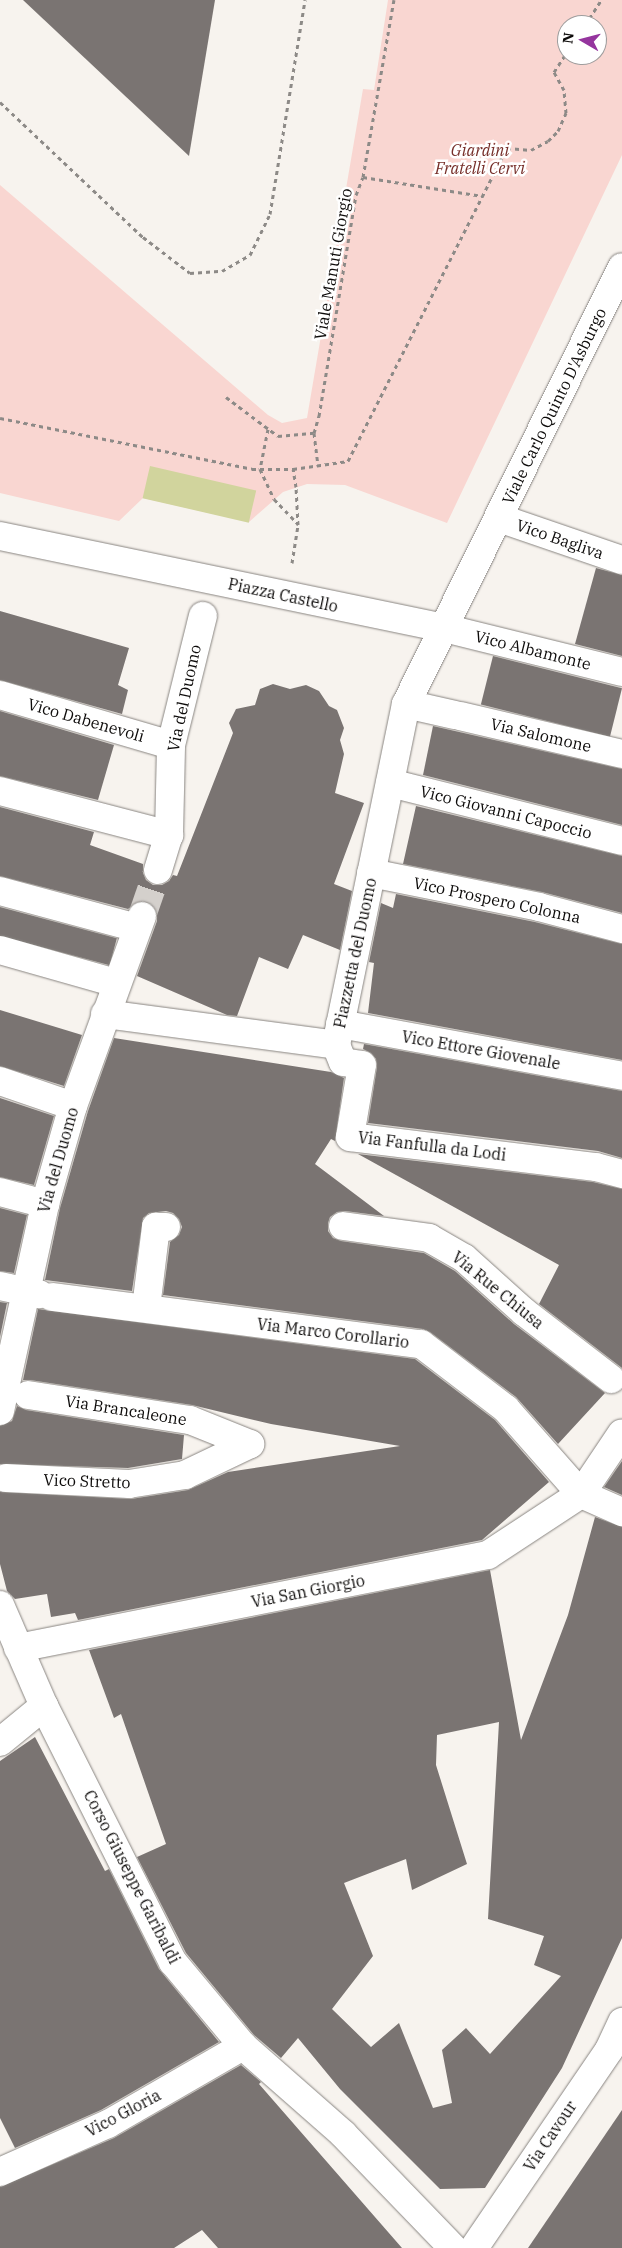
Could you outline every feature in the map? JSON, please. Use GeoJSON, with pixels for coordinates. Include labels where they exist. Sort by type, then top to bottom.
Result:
{"type":"FeatureCollection","features":[{"type":"Feature","properties":{"kind":"street","name":"Viale Carlo Quinto D'Asburgo"},"geometry":{"type":"LineString","coordinates":[[499,518],[622,267]]}},
{"type":"Feature","properties":{"kind":"street","name":"Vico Bagliva"},"geometry":{"type":"LineString","coordinates":[[499,518],[622,560]]}},
{"type":"Feature","properties":{"kind":"street"},"geometry":{"type":"LineString","coordinates":[[444,628],[499,518]]}},
{"type":"Feature","properties":{"kind":"street","name":"Piazza Castello"},"geometry":{"type":"LineString","coordinates":[[0,536],[444,628]]}},
{"type":"Feature","properties":{"kind":"street","name":"Via del Duomo"},"geometry":{"type":"LineString","coordinates":[[158,870],[169,835],[171,746],[203,616]]}},
{"type":"Feature","properties":{"kind":"street","name":"Piazzetta del Duomo"},"geometry":{"type":"LineString","coordinates":[[105,1014],[338,1035],[406,704],[444,628]]}},
{"type":"Feature","properties":{"kind":"street","name":"Vico Albamonte"},"geometry":{"type":"LineString","coordinates":[[444,628],[622,672]]}},
{"type":"Feature","properties":{"kind":"street","name":"Vico Dabenevoli"},"geometry":{"type":"LineString","coordinates":[[0,695],[171,746]]}},
{"type":"Feature","properties":{"kind":"street","name":"Via Salomone"},"geometry":{"type":"LineString","coordinates":[[406,704],[622,754]]}},
{"type":"Feature","properties":{"kind":"street","name":"Vico Giovanni Capoccio"},"geometry":{"type":"LineString","coordinates":[[390,783],[622,841]]}},
{"type":"Feature","properties":{"kind":"street"},"geometry":{"type":"LineString","coordinates":[[0,791],[169,835]]}},
{"type":"Feature","properties":{"kind":"street","name":"Vico Prospero Colonna"},"geometry":{"type":"LineString","coordinates":[[371,873],[540,907],[622,929]]}},
{"type":"Feature","properties":{"kind":"street","name":"Via del Duomo"},"geometry":{"type":"LineString","coordinates":[[0,891],[139,922],[73,1106],[45,1204],[40,1294],[11,1397]]}},
{"type":"Feature","properties":{"kind":"street"},"geometry":{"type":"LineString","coordinates":[[0,950],[116,982]]}},
{"type":"Feature","properties":{"kind":"street","name":"Vico Ettore Giovenale"},"geometry":{"type":"LineString","coordinates":[[338,1035],[622,1076]]}},
{"type":"Feature","properties":{"kind":"street","name":"Via Fanfulla da Lodi"},"geometry":{"type":"LineString","coordinates":[[338,1035],[343,1062],[362,1065],[350,1136],[596,1167],[622,1174]]}},
{"type":"Feature","properties":{"kind":"street"},"geometry":{"type":"LineString","coordinates":[[0,1080],[73,1106]]}},
{"type":"Feature","properties":{"kind":"street"},"geometry":{"type":"LineString","coordinates":[[0,1192],[45,1204]]}},
{"type":"Feature","properties":{"kind":"street"},"geometry":{"type":"LineString","coordinates":[[146,1308],[156,1226],[166,1227]]}},
{"type":"Feature","properties":{"kind":"street","name":"Via Rue Chiusa"},"geometry":{"type":"LineString","coordinates":[[343,1226],[429,1238],[464,1258],[524,1312],[615,1383]]}},
{"type":"Feature","properties":{"kind":"street","name":"Via Marco Corollario"},"geometry":{"type":"LineString","coordinates":[[0,1286],[40,1294],[421,1344],[506,1408],[582,1494]]}},
{"type":"Feature","properties":{"kind":"street","name":"Via Brancaleone"},"geometry":{"type":"LineString","coordinates":[[11,1397],[190,1420],[250,1444]]}},
{"type":"Feature","properties":{"kind":"street"},"geometry":{"type":"LineString","coordinates":[[622,1432],[582,1494],[622,1512]]}},
{"type":"Feature","properties":{"kind":"street","name":"Vico Stretto"},"geometry":{"type":"LineString","coordinates":[[6,1478],[129,1484],[185,1475],[250,1444]]}},
{"type":"Feature","properties":{"kind":"street","name":"Via San Giorgio"},"geometry":{"type":"LineString","coordinates":[[18,1648],[488,1555],[582,1494]]}},
{"type":"Feature","properties":{"kind":"street","name":"Corso Giuseppe Garibaldi"},"geometry":{"type":"LineString","coordinates":[[1,1609],[44,1706],[173,1962],[242,2046],[343,2134],[453,2248]]}},
{"type":"Feature","properties":{"kind":"street"},"geometry":{"type":"LineString","coordinates":[[0,1742],[44,1706]]}},
{"type":"Feature","properties":{"kind":"street","name":"Via Cavour"},"geometry":{"type":"LineString","coordinates":[[474,2248],[616,2055],[622,2022]]}},
{"type":"Feature","properties":{"kind":"street","name":"Vico Gloria"},"geometry":{"type":"LineString","coordinates":[[11,2167],[108,2124],[242,2046]]}},
{"type":"Feature","properties":{"kind":"path"},"geometry":{"type":"LineString","coordinates":[[0,102],[143,237],[190,273],[222,271],[250,255],[270,214],[305,0]]}},
{"type":"Feature","properties":{"kind":"path","name":"Viale Manuti Giorgio"},"geometry":{"type":"LineString","coordinates":[[314,433],[319,416],[356,195],[363,177],[394,0]]}},
{"type":"Feature","properties":{"kind":"path"},"geometry":{"type":"LineString","coordinates":[[591,15],[601,0]]}},
{"type":"Feature","properties":{"kind":"path"},"geometry":{"type":"LineString","coordinates":[[0,418],[260,469],[292,469],[348,461],[507,148],[531,150],[548,141],[558,131],[566,114],[564,90],[554,72],[559,65]]}},
{"type":"Feature","properties":{"kind":"path"},"geometry":{"type":"LineString","coordinates":[[363,177],[483,196]]}},
{"type":"Feature","properties":{"kind":"path"},"geometry":{"type":"LineString","coordinates":[[226,396],[278,436],[314,433],[318,466]]}},
{"type":"Feature","properties":{"kind":"path"},"geometry":{"type":"LineString","coordinates":[[268,429],[260,469],[274,499],[298,525]]}},
{"type":"Feature","properties":{"kind":"path"},"geometry":{"type":"LineString","coordinates":[[287,595],[298,525],[296,487],[292,469]]}},
{"type":"Feature","properties":{"kind":"green space","name":"Giardini Fratelli Cervi"},"geometry":{"type":"Polygon","coordinates":[[[388,0],[622,0],[622,155],[447,523],[345,485],[307,484],[283,492],[249,522],[143,498],[119,521],[0,493],[0,185],[268,415],[282,423],[307,418],[363,89],[374,90],[388,0]]]}},
{"type":"Feature","properties":{"kind":"shaded area"},"geometry":{"type":"Polygon","coordinates":[[[150,466],[256,491],[249,523],[143,498],[150,466]]]}},
{"type":"Feature","properties":{"kind":"building"},"geometry":{"type":"Polygon","coordinates":[[[23,0],[215,0],[189,156],[23,0]]]}},
{"type":"Feature","properties":{"kind":"building"},"geometry":{"type":"Polygon","coordinates":[[[596,568],[622,575],[622,656],[575,644],[596,568]]]}},
{"type":"Feature","properties":{"kind":"building"},"geometry":{"type":"Polygon","coordinates":[[[0,611],[129,648],[118,685],[128,690],[122,714],[0,680],[0,611]]]}},
{"type":"Feature","properties":{"kind":"building"},"geometry":{"type":"Polygon","coordinates":[[[493,656],[622,688],[610,737],[481,705],[493,656]]]}},
{"type":"Feature","properties":{"kind":"building"},"geometry":{"type":"Polygon","coordinates":[[[273,684],[290,689],[306,685],[319,691],[329,706],[337,710],[344,728],[340,740],[344,754],[335,793],[364,803],[334,884],[352,891],[340,950],[303,935],[288,969],[259,957],[237,1016],[227,1015],[137,976],[157,921],[154,906],[148,902],[139,901],[128,909],[0,876],[0,807],[94,832],[90,845],[143,864],[143,873],[146,880],[153,885],[162,885],[169,881],[173,875],[177,876],[233,733],[229,723],[236,709],[255,705],[260,689],[273,684]]]}},
{"type":"Feature","properties":{"kind":"building"},"geometry":{"type":"Polygon","coordinates":[[[0,711],[114,745],[98,800],[0,776],[0,711]]]}},
{"type":"Feature","properties":{"kind":"building"},"geometry":{"type":"Polygon","coordinates":[[[433,726],[622,769],[622,825],[423,775],[433,726]]]}},
{"type":"Feature","properties":{"kind":"building"},"geometry":{"type":"Polygon","coordinates":[[[416,806],[622,856],[622,913],[542,892],[403,864],[416,806]]]}},
{"type":"Feature","properties":{"kind":"building"},"geometry":{"type":"Polygon","coordinates":[[[396,894],[535,922],[622,944],[622,1060],[368,1013],[374,963],[369,962],[381,903],[393,908],[396,894]]]}},
{"type":"Feature","properties":{"kind":"building"},"geometry":{"type":"Polygon","coordinates":[[[0,907],[117,938],[110,965],[0,936],[0,907]]]}},
{"type":"Feature","properties":{"kind":"building"},"geometry":{"type":"Polygon","coordinates":[[[0,1010],[82,1035],[64,1086],[0,1066],[0,1010]]]}},
{"type":"Feature","properties":{"kind":"building"},"geometry":{"type":"Polygon","coordinates":[[[114,1038],[331,1072],[344,1078],[335,1141],[331,1139],[315,1164],[384,1216],[345,1211],[337,1212],[330,1217],[328,1223],[328,1231],[333,1238],[341,1241],[424,1253],[455,1271],[514,1324],[605,1393],[558,1444],[516,1397],[430,1332],[423,1329],[163,1295],[170,1242],[179,1235],[182,1227],[179,1219],[173,1213],[166,1211],[149,1213],[143,1218],[132,1291],[45,1280],[60,1208],[88,1111],[114,1038]]]}},
{"type":"Feature","properties":{"kind":"building"},"geometry":{"type":"Polygon","coordinates":[[[364,1044],[622,1091],[622,1158],[598,1151],[368,1123],[377,1067],[376,1059],[371,1053],[363,1049],[364,1044]]]}},
{"type":"Feature","properties":{"kind":"building"},"geometry":{"type":"Polygon","coordinates":[[[0,1098],[54,1116],[34,1185],[0,1177],[0,1098]]]}},
{"type":"Feature","properties":{"kind":"building"},"geometry":{"type":"Polygon","coordinates":[[[358,1154],[593,1182],[622,1189],[622,1368],[539,1304],[559,1265],[358,1154]]]}},
{"type":"Feature","properties":{"kind":"building"},"geometry":{"type":"Polygon","coordinates":[[[0,1208],[27,1215],[14,1273],[0,1271],[0,1208]]]}},
{"type":"Feature","properties":{"kind":"building"},"geometry":{"type":"Polygon","coordinates":[[[0,1302],[7,1303],[0,1337],[0,1302]]]}},
{"type":"Feature","properties":{"kind":"building"},"geometry":{"type":"Polygon","coordinates":[[[38,1309],[415,1359],[495,1420],[549,1482],[482,1540],[78,1620],[75,1613],[51,1617],[47,1594],[15,1599],[7,1591],[0,1564],[0,1492],[131,1499],[188,1490],[228,1472],[400,1446],[271,1424],[192,1405],[23,1380],[38,1309]]]}},
{"type":"Feature","properties":{"kind":"building"},"geometry":{"type":"Polygon","coordinates":[[[17,1406],[26,1410],[184,1435],[182,1459],[128,1468],[0,1464],[0,1426],[12,1421],[17,1406]]]}},
{"type":"Feature","properties":{"kind":"building"},"geometry":{"type":"Polygon","coordinates":[[[622,1461],[622,1495],[604,1487],[622,1461]]]}},
{"type":"Feature","properties":{"kind":"building"},"geometry":{"type":"Polygon","coordinates":[[[595,1517],[622,1527],[622,1938],[562,2068],[485,2188],[440,2189],[340,2089],[298,2038],[281,2058],[254,2035],[186,1953],[137,1857],[166,1844],[121,1714],[114,1718],[89,1650],[490,1570],[521,1740],[568,1615],[595,1517]],[[499,1722],[437,1735],[436,1765],[467,1864],[412,1890],[406,1859],[344,1883],[373,1956],[332,2009],[371,2047],[399,2023],[433,2108],[452,2103],[442,2050],[466,2028],[490,2054],[561,1976],[534,1965],[544,1936],[488,1919],[499,1722]]]}},
{"type":"Feature","properties":{"kind":"building"},"geometry":{"type":"Polygon","coordinates":[[[35,1737],[105,1871],[109,1869],[159,1969],[219,2042],[101,2110],[15,2148],[0,2118],[0,1761],[35,1737]]]}},
{"type":"Feature","properties":{"kind":"building"},"geometry":{"type":"Polygon","coordinates":[[[241,2065],[261,2082],[259,2084],[402,2248],[218,2248],[202,2230],[174,2248],[0,2248],[0,2187],[114,2138],[241,2065]]]}},
{"type":"Feature","properties":{"kind":"building"},"geometry":{"type":"Polygon","coordinates":[[[622,2110],[622,2248],[528,2248],[622,2110]]]}},
{"type":"Feature","properties":{"kind":"tunnel"},"geometry":{"type":"LineString","coordinates":[[142,916],[158,870]]}}]}
